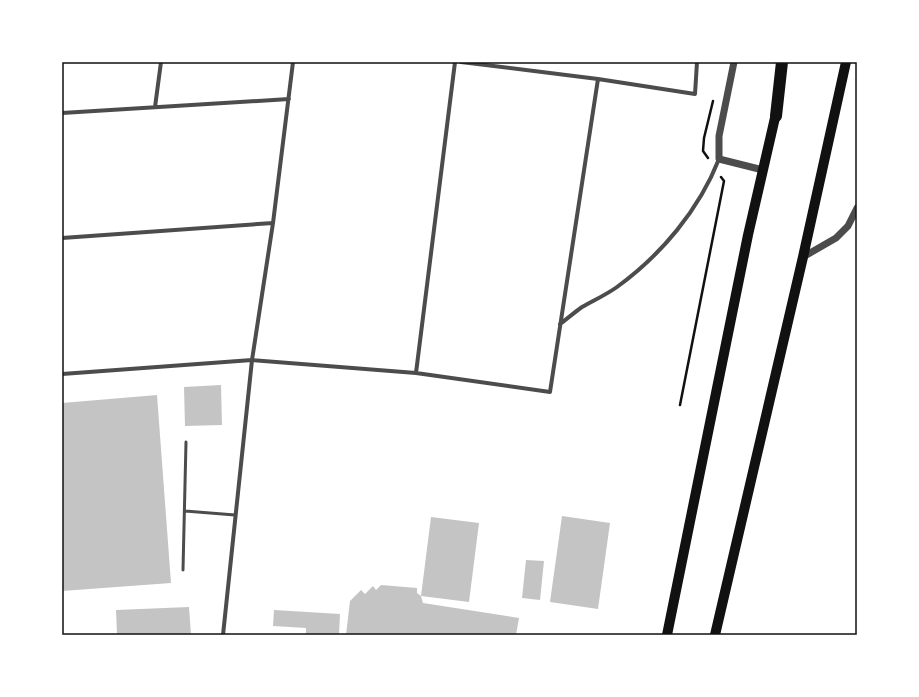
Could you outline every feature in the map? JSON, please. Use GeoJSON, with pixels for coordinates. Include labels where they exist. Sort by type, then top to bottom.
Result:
{"type":"FeatureCollection","features":[{"type":"Feature","properties":{"kind":"highway"},"geometry":{"type":"LineString","coordinates":[[776,116],[782,62]]}},
{"type":"Feature","properties":{"kind":"main road"},"geometry":{"type":"LineString","coordinates":[[667,635],[748,235],[787,62]]}},
{"type":"Feature","properties":{"kind":"main road"},"geometry":{"type":"LineString","coordinates":[[715,635],[803,257],[846,62]]}},
{"type":"Feature","properties":{"kind":"street"},"geometry":{"type":"LineString","coordinates":[[155,107],[161,62]]}},
{"type":"Feature","properties":{"kind":"street"},"geometry":{"type":"LineString","coordinates":[[223,635],[252,360],[273,223],[293,62]]}},
{"type":"Feature","properties":{"kind":"street"},"geometry":{"type":"LineString","coordinates":[[416,373],[455,62]]}},
{"type":"Feature","properties":{"kind":"street"},"geometry":{"type":"LineString","coordinates":[[461,62],[598,79],[695,94],[697,62]]}},
{"type":"Feature","properties":{"kind":"street"},"geometry":{"type":"LineString","coordinates":[[560,324],[582,307],[615,288],[636,273],[663,247],[688,216],[711,178],[719,159],[719,136],[734,62]]}},
{"type":"Feature","properties":{"kind":"street"},"geometry":{"type":"LineString","coordinates":[[62,374],[252,360],[416,373],[550,392],[598,79]]}},
{"type":"Feature","properties":{"kind":"street"},"geometry":{"type":"LineString","coordinates":[[62,113],[289,99]]}},
{"type":"Feature","properties":{"kind":"street"},"geometry":{"type":"LineString","coordinates":[[719,159],[763,170]]}},
{"type":"Feature","properties":{"kind":"street"},"geometry":{"type":"LineString","coordinates":[[803,257],[836,238],[848,226],[857,208]]}},
{"type":"Feature","properties":{"kind":"street"},"geometry":{"type":"LineString","coordinates":[[62,238],[273,223]]}},
{"type":"Feature","properties":{"kind":"lane"},"geometry":{"type":"LineString","coordinates":[[183,570],[186,442]]}},
{"type":"Feature","properties":{"kind":"lane"},"geometry":{"type":"LineString","coordinates":[[185,511],[235,515]]}},
{"type":"Feature","properties":{"kind":"path"},"geometry":{"type":"LineString","coordinates":[[680,405],[724,181],[703,150],[704,138],[713,100]]}},
{"type":"Feature","properties":{"kind":"building"},"geometry":{"type":"Polygon","coordinates":[[[221,385],[222,425],[185,426],[184,387],[221,385]]]}},
{"type":"Feature","properties":{"kind":"building"},"geometry":{"type":"Polygon","coordinates":[[[157,395],[171,583],[62,591],[62,403],[157,395]]]}},
{"type":"Feature","properties":{"kind":"building"},"geometry":{"type":"Polygon","coordinates":[[[562,516],[610,523],[598,609],[550,602],[562,516]]]}},
{"type":"Feature","properties":{"kind":"building"},"geometry":{"type":"Polygon","coordinates":[[[431,517],[479,523],[469,602],[421,596],[431,517]]]}},
{"type":"Feature","properties":{"kind":"building"},"geometry":{"type":"Polygon","coordinates":[[[526,560],[544,561],[540,600],[522,598],[526,560]]]}},
{"type":"Feature","properties":{"kind":"building"},"geometry":{"type":"Polygon","coordinates":[[[381,585],[417,588],[417,593],[421,596],[423,603],[519,618],[516,635],[346,635],[350,601],[361,590],[365,594],[373,586],[376,590],[381,585]]]}},
{"type":"Feature","properties":{"kind":"building"},"geometry":{"type":"Polygon","coordinates":[[[189,607],[191,635],[117,635],[116,610],[189,607]]]}},
{"type":"Feature","properties":{"kind":"building"},"geometry":{"type":"Polygon","coordinates":[[[274,610],[340,614],[339,635],[306,635],[306,628],[273,626],[274,610]]]}}]}
